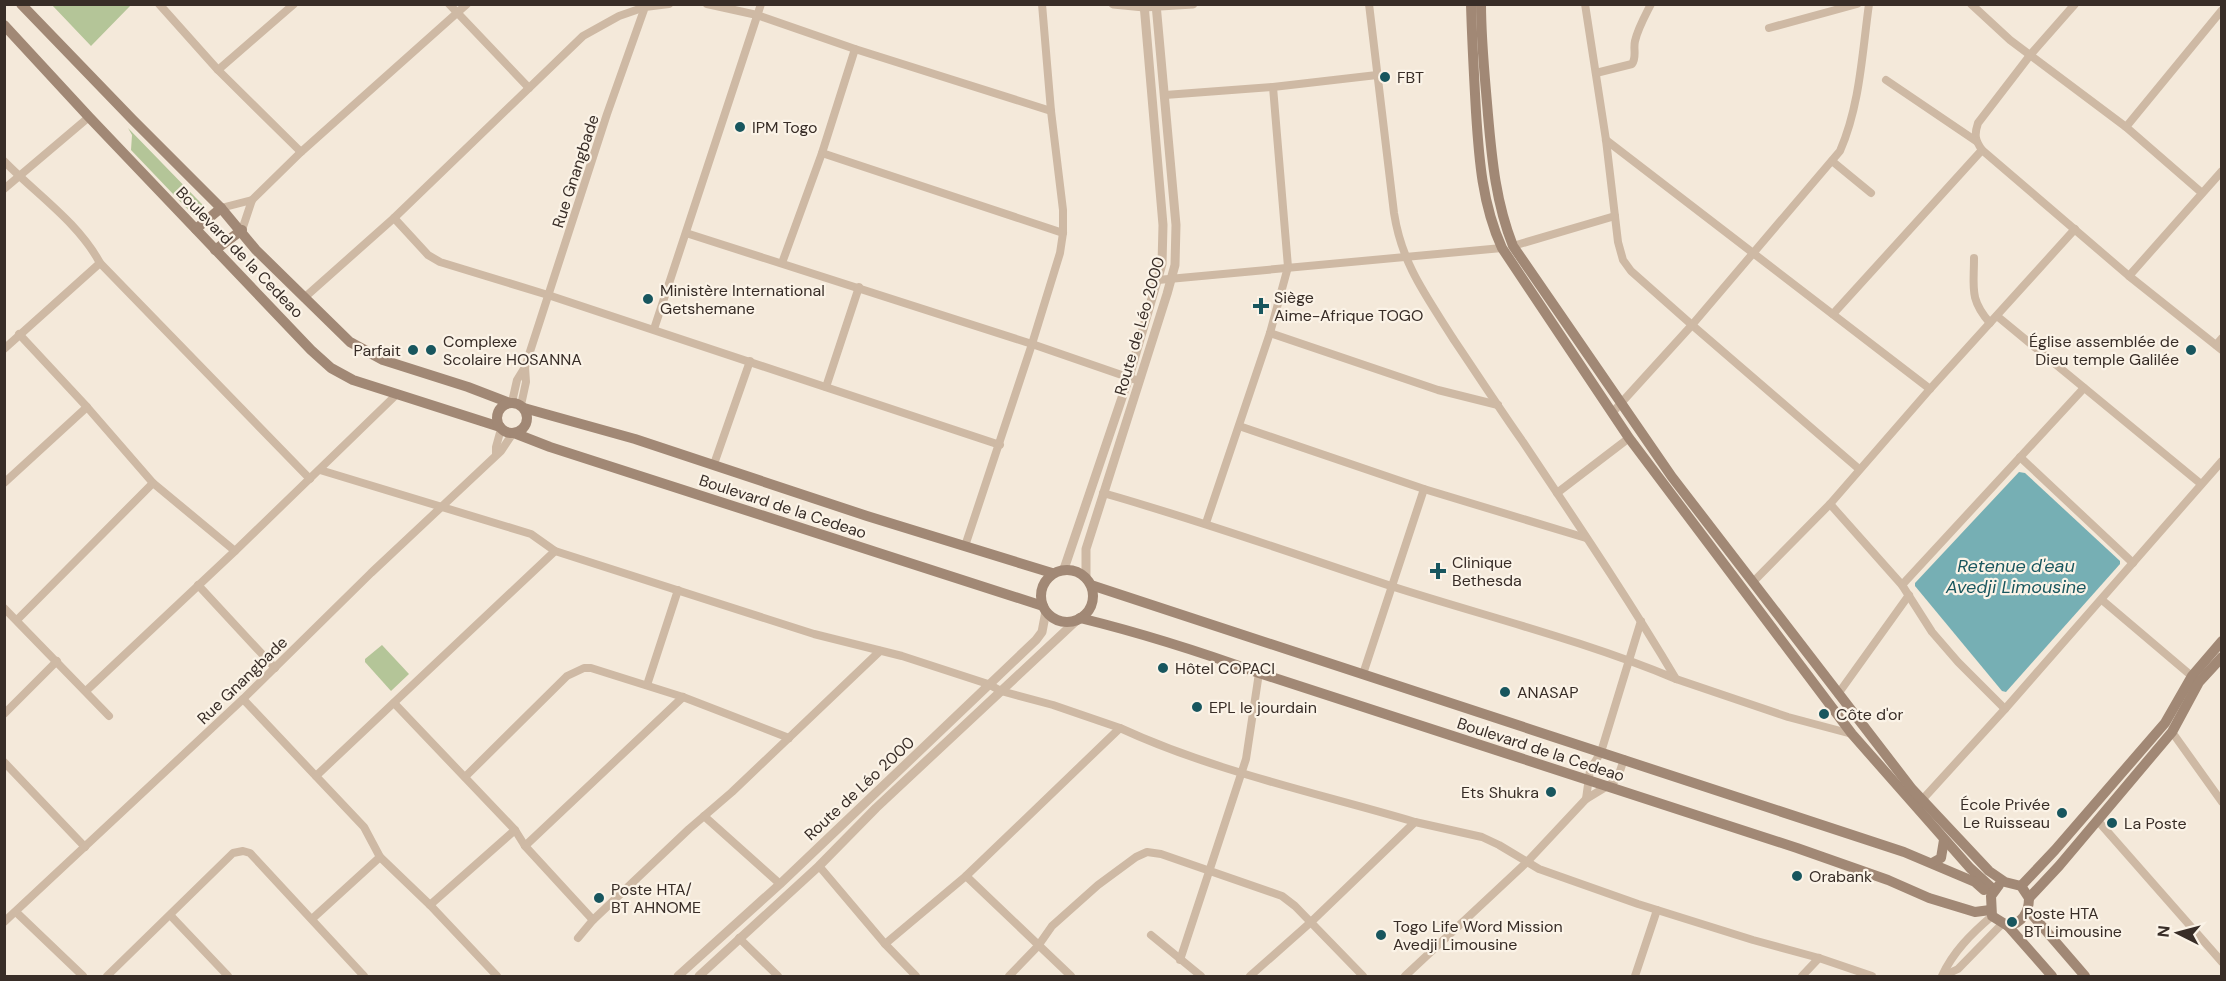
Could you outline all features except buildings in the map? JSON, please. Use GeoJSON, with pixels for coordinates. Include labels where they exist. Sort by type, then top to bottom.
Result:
{"type":"FeatureCollection","features":[{"type":"Feature","properties":{"kind":"main road","name":"Boulevard de la Cedeao"},"geometry":{"type":"LineString","coordinates":[[21,4],[221,208],[242,230],[256,250],[350,342],[362,349],[383,360],[517,405],[635,439],[1052,573]]}},
{"type":"Feature","properties":{"kind":"main road"},"geometry":{"type":"LineString","coordinates":[[1471,4],[1482,183],[1494,229],[1672,477],[1922,800],[1989,871],[2005,882],[2021,886],[2029,897],[2028,910],[2016,924],[2005,925]]}},
{"type":"Feature","properties":{"kind":"main road"},"geometry":{"type":"LineString","coordinates":[[1481,4],[1481,43],[1495,188],[1506,227],[1508,247],[1629,438],[1852,734],[1993,893]]}},
{"type":"Feature","properties":{"kind":"main road","name":"Boulevard de la Cedeao"},"geometry":{"type":"LineString","coordinates":[[4,25],[215,250],[332,368],[353,380],[501,428]]}},
{"type":"Feature","properties":{"kind":"main road"},"geometry":{"type":"LineString","coordinates":[[195,229],[221,208]]}},
{"type":"Feature","properties":{"kind":"main road"},"geometry":{"type":"LineString","coordinates":[[215,250],[242,230]]}},
{"type":"Feature","properties":{"kind":"main road"},"geometry":{"type":"LineString","coordinates":[[505,404],[517,405],[528,418],[527,424],[519,432],[513,433],[501,428],[498,422],[498,412],[505,404]]}},
{"type":"Feature","properties":{"kind":"main road","name":"Boulevard de la Cedeao"},"geometry":{"type":"LineString","coordinates":[[513,433],[1044,609]]}},
{"type":"Feature","properties":{"kind":"main road"},"geometry":{"type":"LineString","coordinates":[[1064,569],[1080,572],[1088,581],[1093,600],[1078,620],[1059,621],[1044,609],[1042,588],[1052,573],[1064,569]]}},
{"type":"Feature","properties":{"kind":"main road","name":"Boulevard de la Cedeao"},"geometry":{"type":"LineString","coordinates":[[1088,581],[1866,839],[1932,863],[1975,882],[1993,893]]}},
{"type":"Feature","properties":{"kind":"main road","name":"Boulevard de la Cedeao"},"geometry":{"type":"LineString","coordinates":[[1078,620],[1134,632],[1214,657],[1259,674],[1797,848],[1888,880],[1929,898],[1975,912],[1991,913]]}},
{"type":"Feature","properties":{"kind":"main road"},"geometry":{"type":"LineString","coordinates":[[2021,886],[2165,723],[2222,641]]}},
{"type":"Feature","properties":{"kind":"main road"},"geometry":{"type":"LineString","coordinates":[[2029,897],[2047,880],[2172,732],[2196,679],[2222,657]]}},
{"type":"Feature","properties":{"kind":"main road"},"geometry":{"type":"LineString","coordinates":[[1932,863],[1941,858],[1944,840]]}},
{"type":"Feature","properties":{"kind":"main road"},"geometry":{"type":"LineString","coordinates":[[2005,882],[1993,893],[1991,913],[2052,976]]}},
{"type":"Feature","properties":{"kind":"main road"},"geometry":{"type":"LineString","coordinates":[[2028,910],[2085,976]]}},
{"type":"Feature","properties":{"kind":"street"},"geometry":{"type":"LineString","coordinates":[[159,4],[218,70],[301,152]]}},
{"type":"Feature","properties":{"kind":"street"},"geometry":{"type":"LineString","coordinates":[[218,70],[294,4]]}},
{"type":"Feature","properties":{"kind":"street"},"geometry":{"type":"LineString","coordinates":[[449,4],[529,88]]}},
{"type":"Feature","properties":{"kind":"street"},"geometry":{"type":"LineString","coordinates":[[242,230],[252,200],[301,152],[467,4]]}},
{"type":"Feature","properties":{"kind":"street"},"geometry":{"type":"LineString","coordinates":[[304,298],[394,218],[583,36],[619,16],[645,7],[669,4]]}},
{"type":"Feature","properties":{"kind":"street"},"geometry":{"type":"LineString","coordinates":[[706,4],[757,15],[855,49],[1051,111]]}},
{"type":"Feature","properties":{"kind":"street"},"geometry":{"type":"LineString","coordinates":[[654,330],[761,4]]}},
{"type":"Feature","properties":{"kind":"street"},"geometry":{"type":"LineString","coordinates":[[966,546],[1032,344],[1060,253],[1063,233],[1063,210],[1051,111],[1042,4]]}},
{"type":"Feature","properties":{"kind":"street"},"geometry":{"type":"LineString","coordinates":[[1113,4],[1144,6],[1193,4]]}},
{"type":"Feature","properties":{"kind":"street"},"geometry":{"type":"LineString","coordinates":[[1369,4],[1398,238],[1405,258],[1436,312],[1641,621],[1676,679]]}},
{"type":"Feature","properties":{"kind":"street"},"geometry":{"type":"LineString","coordinates":[[1585,4],[1606,140],[1614,216],[1623,260],[1631,271],[1692,326],[1859,469]]}},
{"type":"Feature","properties":{"kind":"street"},"geometry":{"type":"LineString","coordinates":[[1596,73],[1632,64],[1635,60],[1634,44],[1638,31],[1651,4]]}},
{"type":"Feature","properties":{"kind":"street"},"geometry":{"type":"LineString","coordinates":[[1769,28],[1857,4]]}},
{"type":"Feature","properties":{"kind":"street"},"geometry":{"type":"LineString","coordinates":[[1612,413],[1692,326],[1840,151],[1850,130],[1856,103],[1869,4]]}},
{"type":"Feature","properties":{"kind":"street"},"geometry":{"type":"LineString","coordinates":[[1971,4],[2010,40],[2126,127],[2202,193]]}},
{"type":"Feature","properties":{"kind":"street"},"geometry":{"type":"LineString","coordinates":[[1976,141],[1975,132],[1978,123],[2031,54],[2075,4]]}},
{"type":"Feature","properties":{"kind":"street","name":"Route de Léo 2000"},"geometry":{"type":"LineString","coordinates":[[1064,569],[1130,377],[1158,280],[1164,245],[1144,6]]}},
{"type":"Feature","properties":{"kind":"street","name":"Route de Léo 2000"},"geometry":{"type":"LineString","coordinates":[[1088,581],[1086,549],[1172,279],[1177,236],[1156,6]]}},
{"type":"Feature","properties":{"kind":"street","name":"Rue Gnangbade"},"geometry":{"type":"LineString","coordinates":[[517,405],[526,382],[525,367],[548,295],[607,114],[645,7]]}},
{"type":"Feature","properties":{"kind":"street"},"geometry":{"type":"LineString","coordinates":[[2126,127],[2222,10]]}},
{"type":"Feature","properties":{"kind":"street"},"geometry":{"type":"LineString","coordinates":[[783,263],[822,153],[855,49]]}},
{"type":"Feature","properties":{"kind":"street"},"geometry":{"type":"LineString","coordinates":[[1165,95],[1273,87],[1377,75]]}},
{"type":"Feature","properties":{"kind":"street"},"geometry":{"type":"LineString","coordinates":[[1886,80],[1976,141],[1982,150],[2129,276],[2218,347],[2222,338]]}},
{"type":"Feature","properties":{"kind":"street"},"geometry":{"type":"LineString","coordinates":[[1206,523],[1270,333],[1288,267],[1273,87]]}},
{"type":"Feature","properties":{"kind":"street"},"geometry":{"type":"LineString","coordinates":[[4,189],[89,117]]}},
{"type":"Feature","properties":{"kind":"street"},"geometry":{"type":"LineString","coordinates":[[1606,140],[1930,389]]}},
{"type":"Feature","properties":{"kind":"street"},"geometry":{"type":"LineString","coordinates":[[1833,314],[1982,150]]}},
{"type":"Feature","properties":{"kind":"street"},"geometry":{"type":"LineString","coordinates":[[822,153],[1063,233]]}},
{"type":"Feature","properties":{"kind":"street"},"geometry":{"type":"LineString","coordinates":[[4,161],[18,176],[39,192],[93,249],[100,263],[310,479]]}},
{"type":"Feature","properties":{"kind":"street"},"geometry":{"type":"LineString","coordinates":[[1832,161],[1871,193]]}},
{"type":"Feature","properties":{"kind":"street"},"geometry":{"type":"LineString","coordinates":[[2129,276],[2222,171]]}},
{"type":"Feature","properties":{"kind":"street"},"geometry":{"type":"LineString","coordinates":[[221,208],[252,200]]}},
{"type":"Feature","properties":{"kind":"street"},"geometry":{"type":"LineString","coordinates":[[1158,280],[1508,247],[1614,216]]}},
{"type":"Feature","properties":{"kind":"street"},"geometry":{"type":"LineString","coordinates":[[394,218],[434,259],[1000,445]]}},
{"type":"Feature","properties":{"kind":"street"},"geometry":{"type":"LineString","coordinates":[[1753,582],[1830,504],[1930,389],[2075,229]]}},
{"type":"Feature","properties":{"kind":"street"},"geometry":{"type":"LineString","coordinates":[[686,233],[1032,344],[1139,381]]}},
{"type":"Feature","properties":{"kind":"street"},"geometry":{"type":"LineString","coordinates":[[1974,258],[1975,303],[1990,323]]}},
{"type":"Feature","properties":{"kind":"street"},"geometry":{"type":"LineString","coordinates":[[4,349],[100,263]]}},
{"type":"Feature","properties":{"kind":"street"},"geometry":{"type":"LineString","coordinates":[[826,387],[859,288]]}},
{"type":"Feature","properties":{"kind":"street"},"geometry":{"type":"LineString","coordinates":[[1997,316],[2201,484]]}},
{"type":"Feature","properties":{"kind":"street"},"geometry":{"type":"LineString","coordinates":[[1270,333],[1438,390],[1498,405]]}},
{"type":"Feature","properties":{"kind":"street"},"geometry":{"type":"LineString","coordinates":[[19,334],[153,483],[235,551]]}},
{"type":"Feature","properties":{"kind":"street"},"geometry":{"type":"LineString","coordinates":[[714,464],[750,362]]}},
{"type":"Feature","properties":{"kind":"street"},"geometry":{"type":"LineString","coordinates":[[1902,585],[2084,388]]}},
{"type":"Feature","properties":{"kind":"street"},"geometry":{"type":"LineString","coordinates":[[86,691],[396,395]]}},
{"type":"Feature","properties":{"kind":"street"},"geometry":{"type":"LineString","coordinates":[[4,483],[87,407]]}},
{"type":"Feature","properties":{"kind":"street"},"geometry":{"type":"LineString","coordinates":[[1239,426],[1424,489],[1586,538]]}},
{"type":"Feature","properties":{"kind":"street"},"geometry":{"type":"LineString","coordinates":[[496,453],[501,428]]}},
{"type":"Feature","properties":{"kind":"street","name":"Rue Gnangbade"},"geometry":{"type":"LineString","coordinates":[[4,922],[243,699],[504,447],[513,433]]}},
{"type":"Feature","properties":{"kind":"street"},"geometry":{"type":"LineString","coordinates":[[1557,493],[1629,438]]}},
{"type":"Feature","properties":{"kind":"street"},"geometry":{"type":"LineString","coordinates":[[2020,457],[2133,563]]}},
{"type":"Feature","properties":{"kind":"street"},"geometry":{"type":"LineString","coordinates":[[1922,800],[2102,600],[2222,461]]}},
{"type":"Feature","properties":{"kind":"street"},"geometry":{"type":"LineString","coordinates":[[320,470],[531,534],[555,551],[806,632],[880,651],[988,684],[1001,691],[1053,705],[1120,728],[1150,742],[1242,772],[1415,822],[1482,837],[1499,844],[1539,869],[1657,910],[1872,976]]}},
{"type":"Feature","properties":{"kind":"street"},"geometry":{"type":"LineString","coordinates":[[18,620],[153,483]]}},
{"type":"Feature","properties":{"kind":"street"},"geometry":{"type":"LineString","coordinates":[[1363,674],[1424,489]]}},
{"type":"Feature","properties":{"kind":"street"},"geometry":{"type":"LineString","coordinates":[[1103,493],[1206,523],[1393,586],[1629,660],[1676,679],[1788,717],[1852,734]]}},
{"type":"Feature","properties":{"kind":"street"},"geometry":{"type":"LineString","coordinates":[[1830,504],[1902,585],[1932,632],[2005,709]]}},
{"type":"Feature","properties":{"kind":"street"},"geometry":{"type":"LineString","coordinates":[[316,776],[555,551]]}},
{"type":"Feature","properties":{"kind":"street"},"geometry":{"type":"LineString","coordinates":[[198,585],[275,668]]}},
{"type":"Feature","properties":{"kind":"street"},"geometry":{"type":"LineString","coordinates":[[647,685],[678,590]]}},
{"type":"Feature","properties":{"kind":"street"},"geometry":{"type":"LineString","coordinates":[[1838,694],[1909,596]]}},
{"type":"Feature","properties":{"kind":"street"},"geometry":{"type":"LineString","coordinates":[[2102,600],[2196,679]]}},
{"type":"Feature","properties":{"kind":"street"},"geometry":{"type":"LineString","coordinates":[[4,608],[109,716]]}},
{"type":"Feature","properties":{"kind":"street","name":"Route de Léo 2000"},"geometry":{"type":"LineString","coordinates":[[678,976],[780,884],[1036,640],[1041,632],[1044,609]]}},
{"type":"Feature","properties":{"kind":"street","name":"Route de Léo 2000"},"geometry":{"type":"LineString","coordinates":[[699,976],[819,866],[876,808],[1078,620]]}},
{"type":"Feature","properties":{"kind":"street"},"geometry":{"type":"LineString","coordinates":[[1586,799],[1588,780],[1594,760],[1601,752],[1641,621]]}},
{"type":"Feature","properties":{"kind":"street"},"geometry":{"type":"LineString","coordinates":[[578,938],[593,920],[880,651]]}},
{"type":"Feature","properties":{"kind":"street"},"geometry":{"type":"LineString","coordinates":[[4,714],[57,661]]}},
{"type":"Feature","properties":{"kind":"street"},"geometry":{"type":"LineString","coordinates":[[465,777],[572,673],[584,668],[591,668],[683,697],[789,738]]}},
{"type":"Feature","properties":{"kind":"street"},"geometry":{"type":"LineString","coordinates":[[1179,960],[1242,772],[1249,745],[1259,674]]}},
{"type":"Feature","properties":{"kind":"street"},"geometry":{"type":"LineString","coordinates":[[525,846],[683,697]]}},
{"type":"Feature","properties":{"kind":"street"},"geometry":{"type":"LineString","coordinates":[[243,699],[364,827],[380,857],[430,905],[497,976]]}},
{"type":"Feature","properties":{"kind":"street"},"geometry":{"type":"LineString","coordinates":[[394,704],[515,830],[525,846],[593,920]]}},
{"type":"Feature","properties":{"kind":"street"},"geometry":{"type":"LineString","coordinates":[[885,944],[966,876],[1120,728]]}},
{"type":"Feature","properties":{"kind":"street"},"geometry":{"type":"LineString","coordinates":[[2172,732],[2222,802]]}},
{"type":"Feature","properties":{"kind":"street"},"geometry":{"type":"LineString","coordinates":[[1405,976],[1527,862],[1586,799],[1607,786],[1618,774],[1624,759]]}},
{"type":"Feature","properties":{"kind":"street"},"geometry":{"type":"LineString","coordinates":[[4,762],[85,847]]}},
{"type":"Feature","properties":{"kind":"street"},"geometry":{"type":"LineString","coordinates":[[704,816],[780,884]]}},
{"type":"Feature","properties":{"kind":"street"},"geometry":{"type":"LineString","coordinates":[[2098,821],[2222,962]]}},
{"type":"Feature","properties":{"kind":"street"},"geometry":{"type":"LineString","coordinates":[[1250,976],[1311,922],[1415,822]]}},
{"type":"Feature","properties":{"kind":"street"},"geometry":{"type":"LineString","coordinates":[[430,905],[515,830]]}},
{"type":"Feature","properties":{"kind":"street"},"geometry":{"type":"LineString","coordinates":[[107,976],[233,853],[243,851],[250,853],[364,976]]}},
{"type":"Feature","properties":{"kind":"street"},"geometry":{"type":"LineString","coordinates":[[1009,976],[1038,946],[1052,926],[1098,885],[1136,857],[1147,852],[1161,854],[1282,896],[1311,922],[1363,976]]}},
{"type":"Feature","properties":{"kind":"street"},"geometry":{"type":"LineString","coordinates":[[312,919],[380,857]]}},
{"type":"Feature","properties":{"kind":"street"},"geometry":{"type":"LineString","coordinates":[[819,866],[885,944],[916,976]]}},
{"type":"Feature","properties":{"kind":"street"},"geometry":{"type":"LineString","coordinates":[[966,876],[1071,976]]}},
{"type":"Feature","properties":{"kind":"street"},"geometry":{"type":"LineString","coordinates":[[1635,976],[1657,910]]}},
{"type":"Feature","properties":{"kind":"street"},"geometry":{"type":"LineString","coordinates":[[16,912],[83,976]]}},
{"type":"Feature","properties":{"kind":"street"},"geometry":{"type":"LineString","coordinates":[[1943,976],[1950,960],[1991,913]]}},
{"type":"Feature","properties":{"kind":"street"},"geometry":{"type":"LineString","coordinates":[[171,916],[228,976]]}},
{"type":"Feature","properties":{"kind":"street"},"geometry":{"type":"LineString","coordinates":[[1943,976],[1958,969],[2005,925]]}},
{"type":"Feature","properties":{"kind":"street"},"geometry":{"type":"LineString","coordinates":[[1151,935],[1201,976]]}},
{"type":"Feature","properties":{"kind":"street"},"geometry":{"type":"LineString","coordinates":[[739,938],[778,976]]}},
{"type":"Feature","properties":{"kind":"street"},"geometry":{"type":"LineString","coordinates":[[1802,976],[1819,958]]}},
{"type":"Feature","properties":{"kind":"green space"},"geometry":{"type":"Polygon","coordinates":[[[52,5],[131,5],[91,46],[52,5]]]}},
{"type":"Feature","properties":{"kind":"green space"},"geometry":{"type":"Polygon","coordinates":[[[128,128],[206,208],[195,217],[131,150],[132,135],[128,128]]]}},
{"type":"Feature","properties":{"kind":"green space"},"geometry":{"type":"Polygon","coordinates":[[[382,645],[409,674],[391,691],[365,662],[365,659],[382,645]]]}},
{"type":"Feature","properties":{"kind":"water","name":"Retenue d'eau Avedji Limousine"},"geometry":{"type":"Polygon","coordinates":[[[2019,472],[2025,473],[2120,561],[2120,564],[2006,692],[2002,691],[1915,586],[1915,583],[2019,472]]]}},
{"type":"Feature","properties":{"kind":"place","name":"FBT"},"geometry":{"type":"Point","coordinates":[1385,77]}},
{"type":"Feature","properties":{"kind":"place","name":"IPM Togo"},"geometry":{"type":"Point","coordinates":[740,127]}},
{"type":"Feature","properties":{"kind":"place","name":"Ministère International Getshemane"},"geometry":{"type":"Point","coordinates":[648,299]}},
{"type":"Feature","properties":{"kind":"place","name":"Siège Aime-Afrique TOGO"},"geometry":{"type":"Point","coordinates":[1261,306]}},
{"type":"Feature","properties":{"kind":"place","name":"Parfait"},"geometry":{"type":"Point","coordinates":[413,350]}},
{"type":"Feature","properties":{"kind":"place","name":"Complexe Scolaire HOSANNA"},"geometry":{"type":"Point","coordinates":[431,350]}},
{"type":"Feature","properties":{"kind":"place","name":"Église assemblée de Dieu temple Galilée"},"geometry":{"type":"Point","coordinates":[2191,350]}},
{"type":"Feature","properties":{"kind":"place","name":"Clinique Bethesda"},"geometry":{"type":"Point","coordinates":[1438,571]}},
{"type":"Feature","properties":{"kind":"place","name":"Hôtel COPACI"},"geometry":{"type":"Point","coordinates":[1163,668]}},
{"type":"Feature","properties":{"kind":"place","name":"ANASAP"},"geometry":{"type":"Point","coordinates":[1505,692]}},
{"type":"Feature","properties":{"kind":"place","name":"EPL le jourdain"},"geometry":{"type":"Point","coordinates":[1197,707]}},
{"type":"Feature","properties":{"kind":"place","name":"Côte d'or"},"geometry":{"type":"Point","coordinates":[1824,714]}},
{"type":"Feature","properties":{"kind":"place","name":"Ets Shukra"},"geometry":{"type":"Point","coordinates":[1551,792]}},
{"type":"Feature","properties":{"kind":"place","name":"École Privée Le Ruisseau"},"geometry":{"type":"Point","coordinates":[2062,813]}},
{"type":"Feature","properties":{"kind":"place","name":"La Poste"},"geometry":{"type":"Point","coordinates":[2112,823]}},
{"type":"Feature","properties":{"kind":"place","name":"Orabank"},"geometry":{"type":"Point","coordinates":[1797,876]}},
{"type":"Feature","properties":{"kind":"place","name":"Poste HTA/ BT AHNOME"},"geometry":{"type":"Point","coordinates":[599,898]}},
{"type":"Feature","properties":{"kind":"place","name":"Poste HTA BT Limousine"},"geometry":{"type":"Point","coordinates":[2012,922]}},
{"type":"Feature","properties":{"kind":"place","name":"Togo Life Word Mission Avedji Limousine"},"geometry":{"type":"Point","coordinates":[1381,935]}}]}
